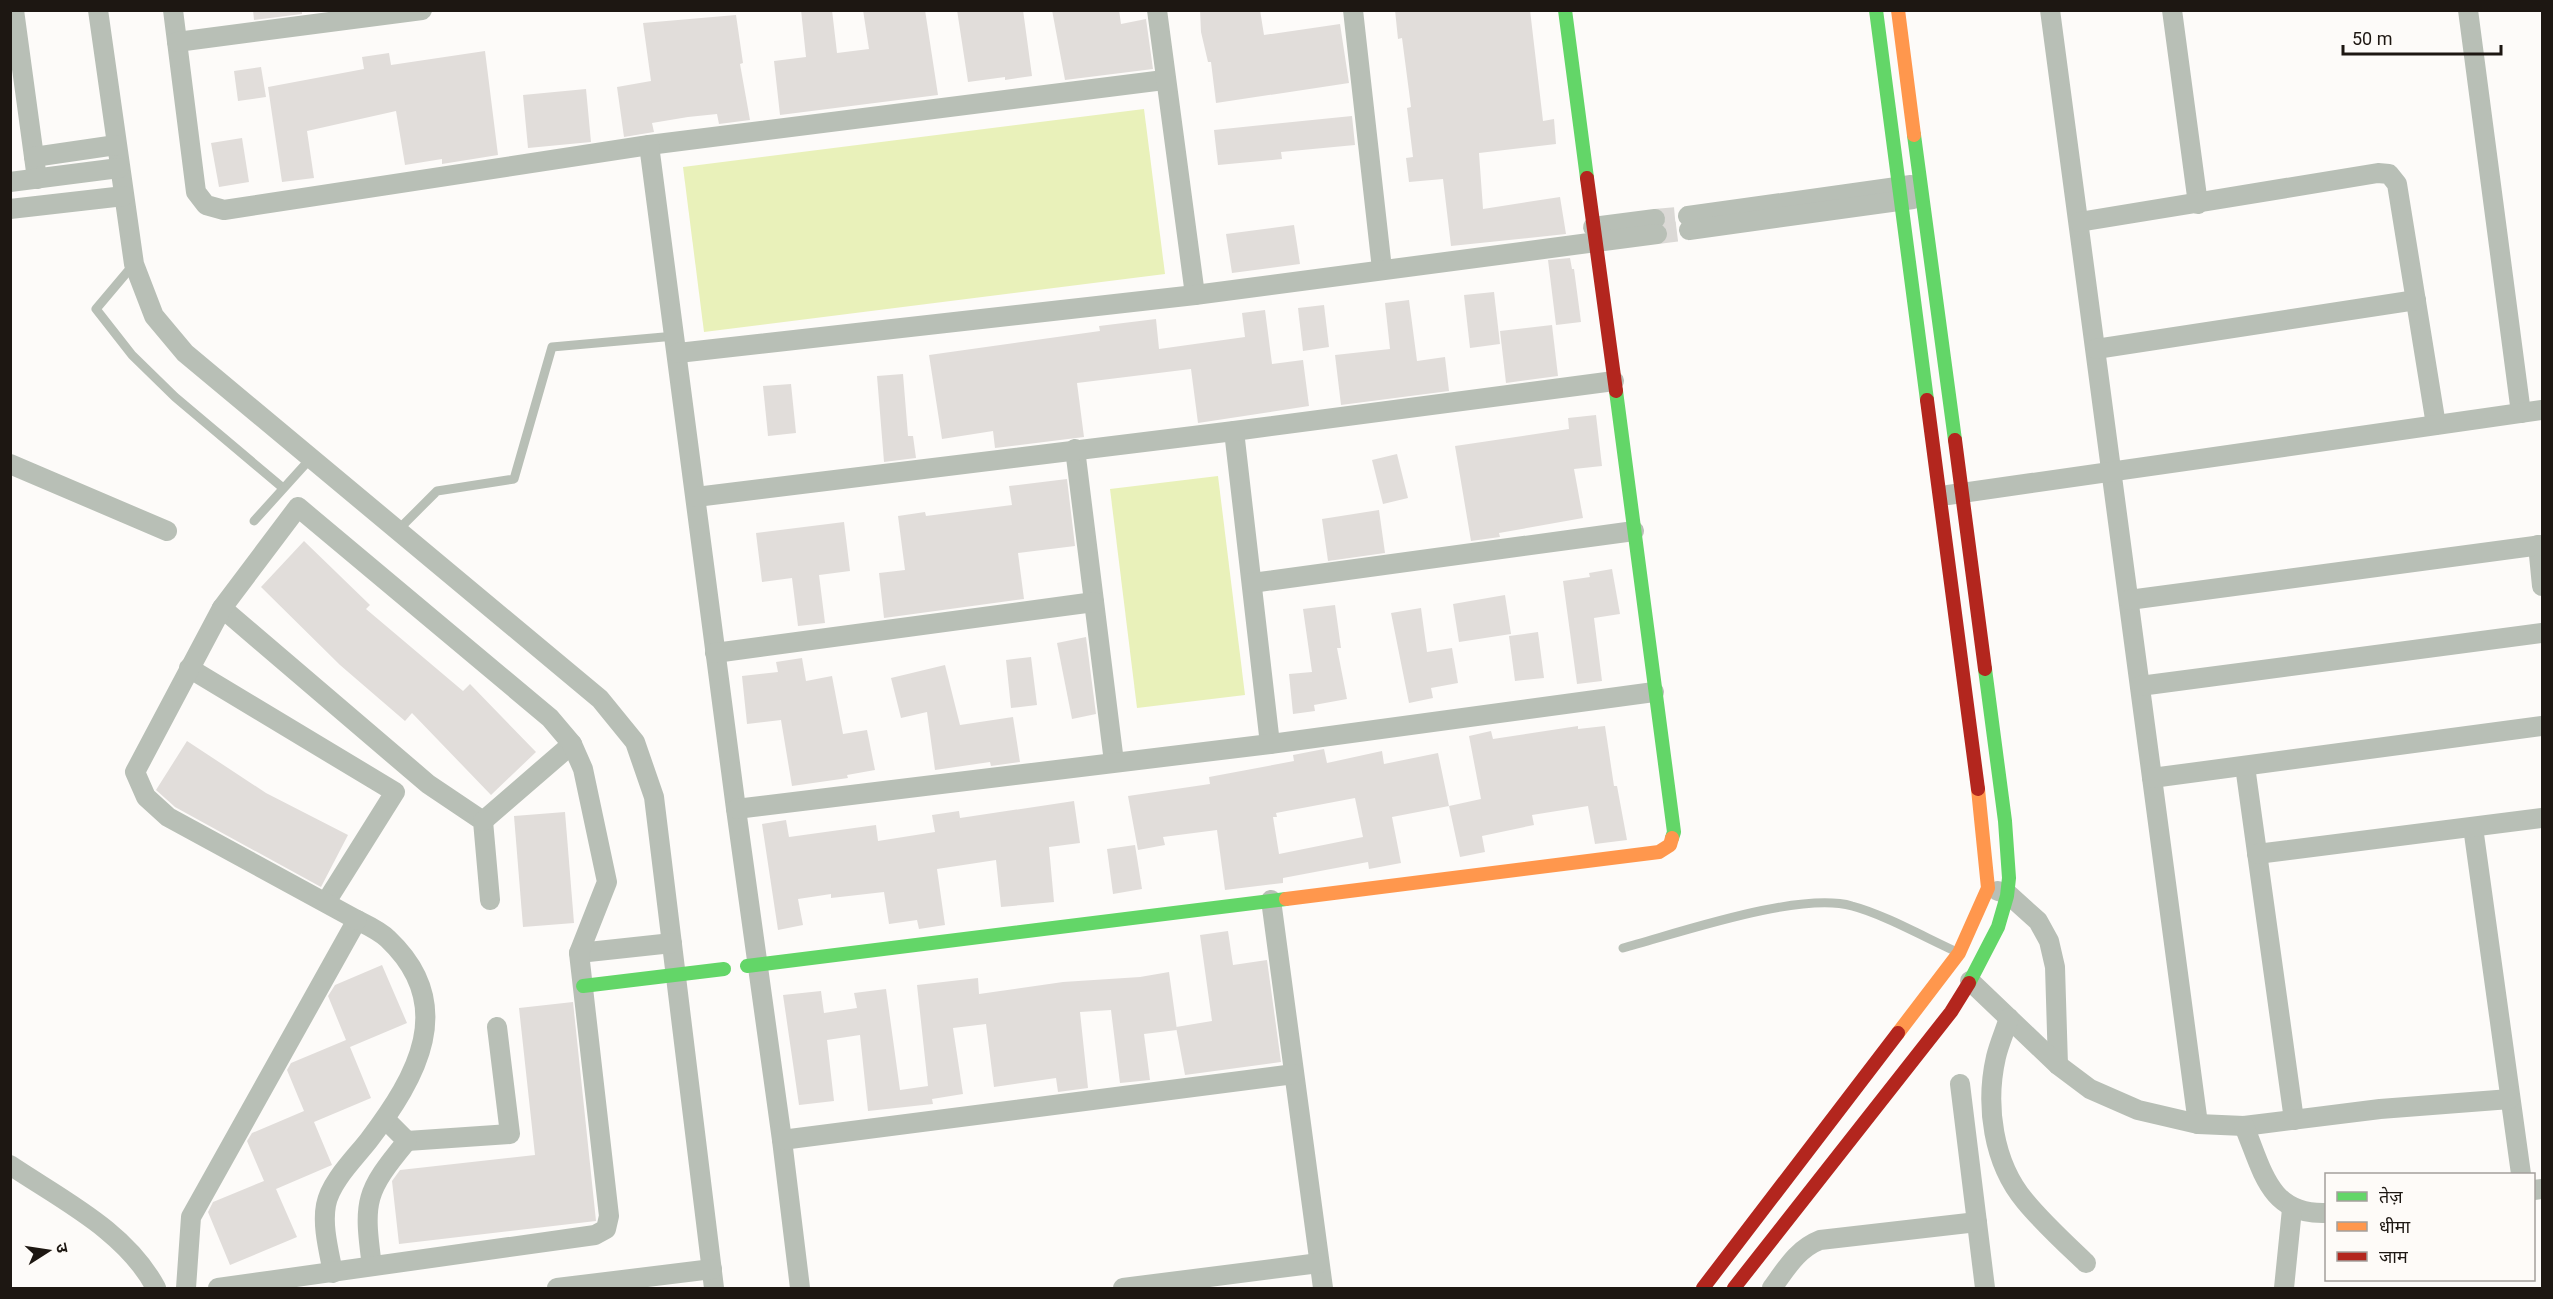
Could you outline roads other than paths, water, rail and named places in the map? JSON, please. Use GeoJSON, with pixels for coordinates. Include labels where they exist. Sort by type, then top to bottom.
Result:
{"type":"FeatureCollection","features":[{"type":"Feature","properties":{"kind":"street"},"geometry":{"type":"LineString","coordinates":[[14,10],[37,179]]}},
{"type":"Feature","properties":{"kind":"street"},"geometry":{"type":"LineString","coordinates":[[98,10],[134,264],[154,316],[185,353],[600,699],[635,742],[654,797],[714,1288]]}},
{"type":"Feature","properties":{"kind":"street"},"geometry":{"type":"LineString","coordinates":[[173,10],[196,192],[206,205],[224,210],[650,145],[1164,80]]}},
{"type":"Feature","properties":{"kind":"street"},"geometry":{"type":"LineString","coordinates":[[177,42],[422,10]]}},
{"type":"Feature","properties":{"kind":"street"},"geometry":{"type":"LineString","coordinates":[[1157,10],[1164,80],[1195,295]]}},
{"type":"Feature","properties":{"kind":"street"},"geometry":{"type":"LineString","coordinates":[[1353,10],[1382,269]]}},
{"type":"Feature","properties":{"kind":"street"},"geometry":{"type":"LineString","coordinates":[[753,966],[1659,852],[1670,845],[1674,832],[1565,10]]}},
{"type":"Feature","properties":{"kind":"street"},"geometry":{"type":"LineString","coordinates":[[1703,1288],[1959,952],[1988,888],[1983,824],[1876,10]]}},
{"type":"Feature","properties":{"kind":"street"},"geometry":{"type":"LineString","coordinates":[[1734,1288],[1951,1012],[1994,938],[2008,894],[2005,821],[1920,191],[1898,10]]}},
{"type":"Feature","properties":{"kind":"street"},"geometry":{"type":"LineString","coordinates":[[2050,10],[2198,1124]]}},
{"type":"Feature","properties":{"kind":"street"},"geometry":{"type":"LineString","coordinates":[[2172,10],[2198,204]]}},
{"type":"Feature","properties":{"kind":"street"},"geometry":{"type":"LineString","coordinates":[[2468,10],[2521,413]]}},
{"type":"Feature","properties":{"kind":"street"},"geometry":{"type":"LineString","coordinates":[[34,157],[116,145]]}},
{"type":"Feature","properties":{"kind":"street"},"geometry":{"type":"LineString","coordinates":[[650,145],[736,810],[753,966],[782,1140],[800,1288]]}},
{"type":"Feature","properties":{"kind":"street"},"geometry":{"type":"LineString","coordinates":[[10,182],[119,168]]}},
{"type":"Feature","properties":{"kind":"street"},"geometry":{"type":"LineString","coordinates":[[2079,222],[2378,173],[2389,174],[2397,184],[2436,425]]}},
{"type":"Feature","properties":{"kind":"street"},"geometry":{"type":"LineString","coordinates":[[1688,223],[1920,191]]}},
{"type":"Feature","properties":{"kind":"street"},"geometry":{"type":"LineString","coordinates":[[10,209],[124,196]]}},
{"type":"Feature","properties":{"kind":"street"},"geometry":{"type":"LineString","coordinates":[[676,345],[1195,295],[1382,269],[1656,226]]}},
{"type":"Feature","properties":{"kind":"street"},"geometry":{"type":"LineString","coordinates":[[2096,349],[2416,300]]}},
{"type":"Feature","properties":{"kind":"street"},"geometry":{"type":"LineString","coordinates":[[696,497],[1234,431],[1614,381]]}},
{"type":"Feature","properties":{"kind":"street"},"geometry":{"type":"LineString","coordinates":[[1941,496],[2542,410]]}},
{"type":"Feature","properties":{"kind":"street"},"geometry":{"type":"LineString","coordinates":[[1234,431],[1270,744]]}},
{"type":"Feature","properties":{"kind":"street"},"geometry":{"type":"LineString","coordinates":[[1076,449],[1114,762]]}},
{"type":"Feature","properties":{"kind":"street"},"geometry":{"type":"LineString","coordinates":[[10,464],[167,531]]}},
{"type":"Feature","properties":{"kind":"street"},"geometry":{"type":"LineString","coordinates":[[218,1288],[333,1273],[595,1235],[606,1229],[609,1216],[579,953],[607,882],[583,769],[572,744],[550,718],[298,507],[222,608],[135,772],[146,797],[168,817],[387,937],[409,963],[424,989],[427,1024],[419,1056],[385,1119],[335,1185],[326,1204],[326,1232],[333,1273]]}},
{"type":"Feature","properties":{"kind":"street"},"geometry":{"type":"LineString","coordinates":[[1252,584],[1634,531]]}},
{"type":"Feature","properties":{"kind":"street"},"geometry":{"type":"LineString","coordinates":[[2129,600],[2540,545],[2542,586]]}},
{"type":"Feature","properties":{"kind":"street"},"geometry":{"type":"LineString","coordinates":[[716,653],[1094,602]]}},
{"type":"Feature","properties":{"kind":"street"},"geometry":{"type":"LineString","coordinates":[[222,608],[428,784],[483,821]]}},
{"type":"Feature","properties":{"kind":"street"},"geometry":{"type":"LineString","coordinates":[[2140,686],[2542,633]]}},
{"type":"Feature","properties":{"kind":"street"},"geometry":{"type":"LineString","coordinates":[[189,668],[395,792],[326,902]]}},
{"type":"Feature","properties":{"kind":"street"},"geometry":{"type":"LineString","coordinates":[[736,810],[1270,744],[1654,692]]}},
{"type":"Feature","properties":{"kind":"street"},"geometry":{"type":"LineString","coordinates":[[2152,778],[2542,726]]}},
{"type":"Feature","properties":{"kind":"street"},"geometry":{"type":"LineString","coordinates":[[483,821],[572,744]]}},
{"type":"Feature","properties":{"kind":"street"},"geometry":{"type":"LineString","coordinates":[[2245,766],[2295,1120]]}},
{"type":"Feature","properties":{"kind":"street"},"geometry":{"type":"LineString","coordinates":[[2257,854],[2542,818]]}},
{"type":"Feature","properties":{"kind":"street"},"geometry":{"type":"LineString","coordinates":[[483,821],[490,900]]}},
{"type":"Feature","properties":{"kind":"street"},"geometry":{"type":"LineString","coordinates":[[2473,827],[2521,1173]]}},
{"type":"Feature","properties":{"kind":"street"},"geometry":{"type":"LineString","coordinates":[[1988,888],[2008,894],[2038,921],[2049,941],[2055,967],[2058,1065]]}},
{"type":"Feature","properties":{"kind":"street"},"geometry":{"type":"LineString","coordinates":[[1271,900],[1323,1288]]}},
{"type":"Feature","properties":{"kind":"street"},"geometry":{"type":"LineString","coordinates":[[186,1288],[191,1216],[357,920]]}},
{"type":"Feature","properties":{"kind":"street"},"geometry":{"type":"LineString","coordinates":[[579,953],[672,944]]}},
{"type":"Feature","properties":{"kind":"street"},"geometry":{"type":"LineString","coordinates":[[583,986],[724,969]]}},
{"type":"Feature","properties":{"kind":"street"},"geometry":{"type":"LineString","coordinates":[[1970,981],[2058,1065],[2090,1089],[2138,1110],[2198,1124],[2244,1126],[2380,1109],[2510,1099]]}},
{"type":"Feature","properties":{"kind":"street"},"geometry":{"type":"LineString","coordinates":[[2009,1018],[1996,1057],[1991,1096],[1994,1134],[2005,1171],[2024,1200],[2085,1263]]}},
{"type":"Feature","properties":{"kind":"street"},"geometry":{"type":"LineString","coordinates":[[372,1266],[367,1205],[378,1177],[407,1141],[510,1134],[497,1028]]}},
{"type":"Feature","properties":{"kind":"street"},"geometry":{"type":"LineString","coordinates":[[782,1140],[1294,1074]]}},
{"type":"Feature","properties":{"kind":"street"},"geometry":{"type":"LineString","coordinates":[[1960,1084],[1985,1288]]}},
{"type":"Feature","properties":{"kind":"street"},"geometry":{"type":"LineString","coordinates":[[385,1119],[407,1141]]}},
{"type":"Feature","properties":{"kind":"street"},"geometry":{"type":"LineString","coordinates":[[2244,1126],[2277,1198],[2292,1209],[2325,1213]]}},
{"type":"Feature","properties":{"kind":"street"},"geometry":{"type":"LineString","coordinates":[[10,1165],[120,1239],[156,1288]]}},
{"type":"Feature","properties":{"kind":"street"},"geometry":{"type":"LineString","coordinates":[[2284,1288],[2292,1209]]}},
{"type":"Feature","properties":{"kind":"street"},"geometry":{"type":"LineString","coordinates":[[1772,1288],[1798,1253],[1808,1245],[1820,1240],[1977,1222]]}},
{"type":"Feature","properties":{"kind":"street"},"geometry":{"type":"LineString","coordinates":[[1123,1288],[1319,1263]]}},
{"type":"Feature","properties":{"kind":"street"},"geometry":{"type":"LineString","coordinates":[[557,1288],[632,1284],[712,1269]]}},
{"type":"Feature","properties":{"kind":"lane"},"geometry":{"type":"LineString","coordinates":[[134,264],[96,309],[132,356],[175,397],[283,488]]}},
{"type":"Feature","properties":{"kind":"lane"},"geometry":{"type":"LineString","coordinates":[[398,530],[437,491],[514,479],[552,347],[676,345]]}},
{"type":"Feature","properties":{"kind":"lane"},"geometry":{"type":"LineString","coordinates":[[254,520],[311,458]]}},
{"type":"Feature","properties":{"kind":"lane"},"geometry":{"type":"LineString","coordinates":[[1623,948],[1756,913],[1822,901],[1852,906],[1959,952]]}},
{"type":"Feature","properties":{"kind":"tunnel"},"geometry":{"type":"LineString","coordinates":[[1655,219],[1688,216]]}},
{"type":"Feature","properties":{"kind":"tunnel"},"geometry":{"type":"LineString","coordinates":[[1657,234],[1689,230]]}}]}
